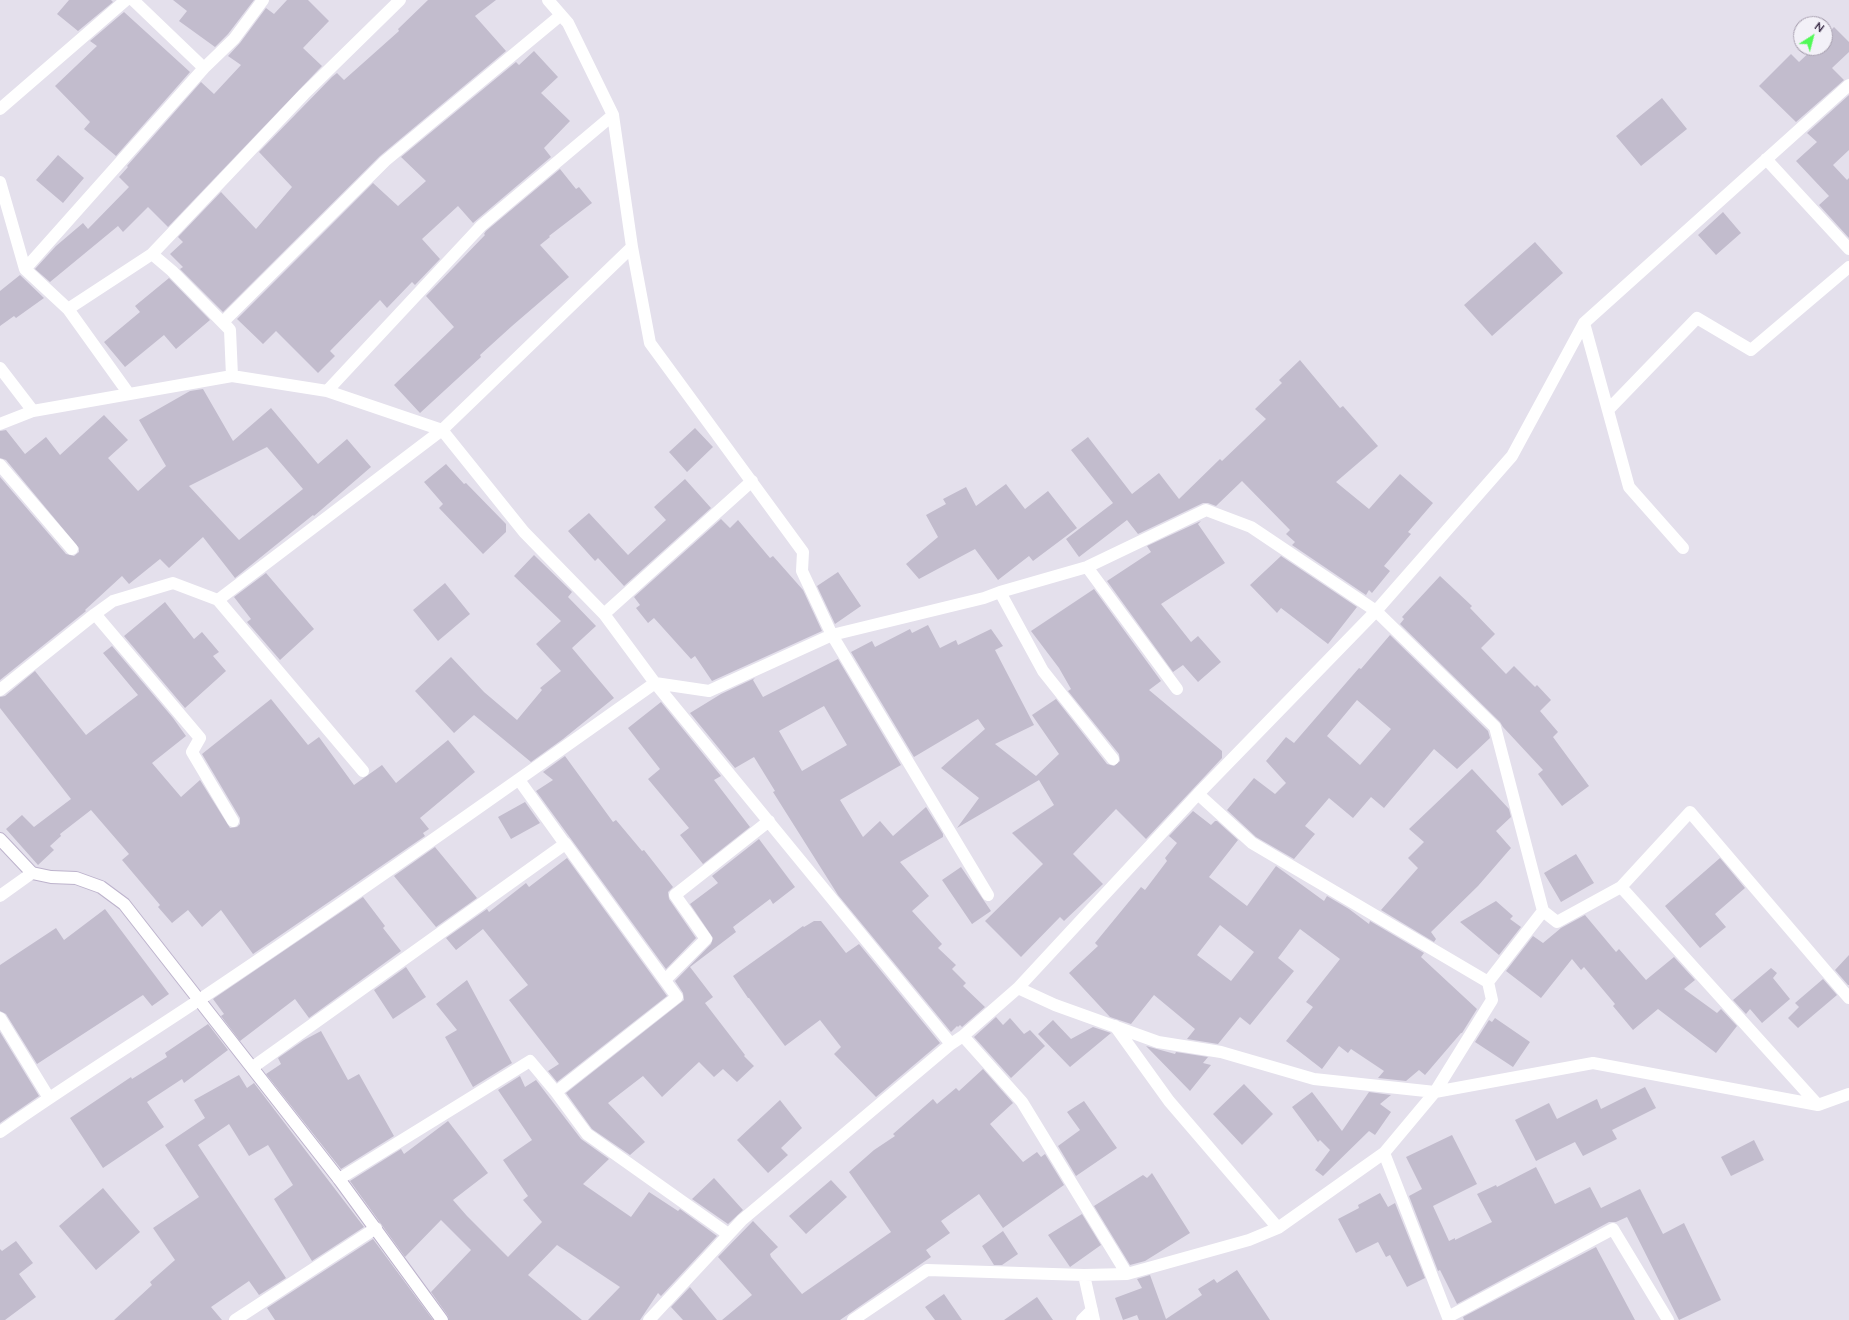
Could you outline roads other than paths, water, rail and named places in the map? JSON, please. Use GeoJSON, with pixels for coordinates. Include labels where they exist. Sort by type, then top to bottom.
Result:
{"type":"FeatureCollection","features":[{"type":"Feature","properties":{"kind":"street"},"geometry":{"type":"LineString","coordinates":[[0,109],[126,0]]}},
{"type":"Feature","properties":{"kind":"street"},"geometry":{"type":"LineString","coordinates":[[133,0],[204,68]]}},
{"type":"Feature","properties":{"kind":"street"},"geometry":{"type":"LineString","coordinates":[[25,269],[204,68],[234,39],[263,0]]}},
{"type":"Feature","properties":{"kind":"street"},"geometry":{"type":"LineString","coordinates":[[68,309],[152,254],[304,94],[400,0]]}},
{"type":"Feature","properties":{"kind":"street"},"geometry":{"type":"LineString","coordinates":[[548,0],[568,23],[613,115],[632,247],[650,343],[803,552],[802,571],[832,635],[988,895]]}},
{"type":"Feature","properties":{"kind":"street"},"geometry":{"type":"LineString","coordinates":[[232,376],[230,330],[223,322],[385,161],[561,15],[568,23]]}},
{"type":"Feature","properties":{"kind":"street"},"geometry":{"type":"LineString","coordinates":[[649,1320],[742,1220],[951,1044],[963,1036],[1018,988],[1198,794],[1376,610],[1512,456],[1584,323],[1849,85]]}},
{"type":"Feature","properties":{"kind":"street"},"geometry":{"type":"LineString","coordinates":[[327,391],[481,226],[613,115]]}},
{"type":"Feature","properties":{"kind":"street"},"geometry":{"type":"LineString","coordinates":[[1766,159],[1849,249]]}},
{"type":"Feature","properties":{"kind":"street"},"geometry":{"type":"LineString","coordinates":[[0,182],[25,269],[68,309],[129,394]]}},
{"type":"Feature","properties":{"kind":"street"},"geometry":{"type":"LineString","coordinates":[[218,600],[442,430],[632,247]]}},
{"type":"Feature","properties":{"kind":"street"},"geometry":{"type":"LineString","coordinates":[[152,254],[172,271],[230,330]]}},
{"type":"Feature","properties":{"kind":"street"},"geometry":{"type":"LineString","coordinates":[[1608,410],[1697,318],[1751,350],[1849,267]]}},
{"type":"Feature","properties":{"kind":"street"},"geometry":{"type":"LineString","coordinates":[[1584,323],[1629,487],[1683,548]]}},
{"type":"Feature","properties":{"kind":"street"},"geometry":{"type":"LineString","coordinates":[[0,368],[33,411]]}},
{"type":"Feature","properties":{"kind":"street"},"geometry":{"type":"LineString","coordinates":[[0,424],[33,411],[232,376],[327,391],[442,430],[524,532],[604,614],[655,683],[951,1044]]}},
{"type":"Feature","properties":{"kind":"street"},"geometry":{"type":"LineString","coordinates":[[0,465],[72,549]]}},
{"type":"Feature","properties":{"kind":"street"},"geometry":{"type":"LineString","coordinates":[[604,614],[752,481]]}},
{"type":"Feature","properties":{"kind":"street"},"geometry":{"type":"LineString","coordinates":[[0,1132],[49,1098],[199,1000],[519,780],[655,683],[709,691],[832,635],[984,598],[1087,567],[1206,510],[1251,527],[1376,610],[1495,727],[1543,911],[1557,922],[1621,887],[1690,812],[1849,998]]}},
{"type":"Feature","properties":{"kind":"street"},"geometry":{"type":"LineString","coordinates":[[1087,567],[1177,689]]}},
{"type":"Feature","properties":{"kind":"street"},"geometry":{"type":"LineString","coordinates":[[0,690],[113,601],[173,582],[218,600],[363,771]]}},
{"type":"Feature","properties":{"kind":"street"},"geometry":{"type":"LineString","coordinates":[[1000,592],[1043,671],[1113,759]]}},
{"type":"Feature","properties":{"kind":"street"},"geometry":{"type":"LineString","coordinates":[[95,614],[200,738],[192,752],[233,821]]}},
{"type":"Feature","properties":{"kind":"street"},"geometry":{"type":"LineString","coordinates":[[519,780],[677,997],[556,1092]]}},
{"type":"Feature","properties":{"kind":"street"},"geometry":{"type":"LineString","coordinates":[[853,1320],[927,1270],[1084,1275],[1127,1274],[1249,1240],[1278,1228],[1384,1153],[1435,1092],[1492,1000],[1488,982],[1252,843],[1198,794]]}},
{"type":"Feature","properties":{"kind":"street"},"geometry":{"type":"LineString","coordinates":[[666,980],[706,939],[675,895],[769,821]]}},
{"type":"Feature","properties":{"kind":"street"},"geometry":{"type":"LineString","coordinates":[[0,839],[32,873],[51,877],[76,878],[100,887],[124,904],[339,1179],[442,1320]]}},
{"type":"Feature","properties":{"kind":"street"},"geometry":{"type":"LineString","coordinates":[[253,1068],[565,843]]}},
{"type":"Feature","properties":{"kind":"street"},"geometry":{"type":"LineString","coordinates":[[0,896],[32,873]]}},
{"type":"Feature","properties":{"kind":"street"},"geometry":{"type":"LineString","coordinates":[[1621,887],[1818,1105]]}},
{"type":"Feature","properties":{"kind":"street"},"geometry":{"type":"LineString","coordinates":[[1488,982],[1543,911]]}},
{"type":"Feature","properties":{"kind":"street"},"geometry":{"type":"LineString","coordinates":[[1018,988],[1055,1005],[1158,1042],[1220,1052],[1314,1079],[1435,1092],[1593,1063],[1818,1105],[1849,1094]]}},
{"type":"Feature","properties":{"kind":"street"},"geometry":{"type":"LineString","coordinates":[[0,1018],[49,1098]]}},
{"type":"Feature","properties":{"kind":"street"},"geometry":{"type":"LineString","coordinates":[[1115,1026],[1169,1101],[1278,1228]]}},
{"type":"Feature","properties":{"kind":"street"},"geometry":{"type":"LineString","coordinates":[[963,1036],[1022,1102],[1127,1274]]}},
{"type":"Feature","properties":{"kind":"street"},"geometry":{"type":"LineString","coordinates":[[339,1179],[530,1061],[556,1092],[587,1134],[728,1234]]}},
{"type":"Feature","properties":{"kind":"street"},"geometry":{"type":"LineString","coordinates":[[1384,1153],[1448,1319],[1613,1229],[1668,1320]]}},
{"type":"Feature","properties":{"kind":"street"},"geometry":{"type":"LineString","coordinates":[[235,1320],[376,1228]]}},
{"type":"Feature","properties":{"kind":"street"},"geometry":{"type":"LineString","coordinates":[[1082,1320],[1093,1315],[1084,1275]]}}]}
